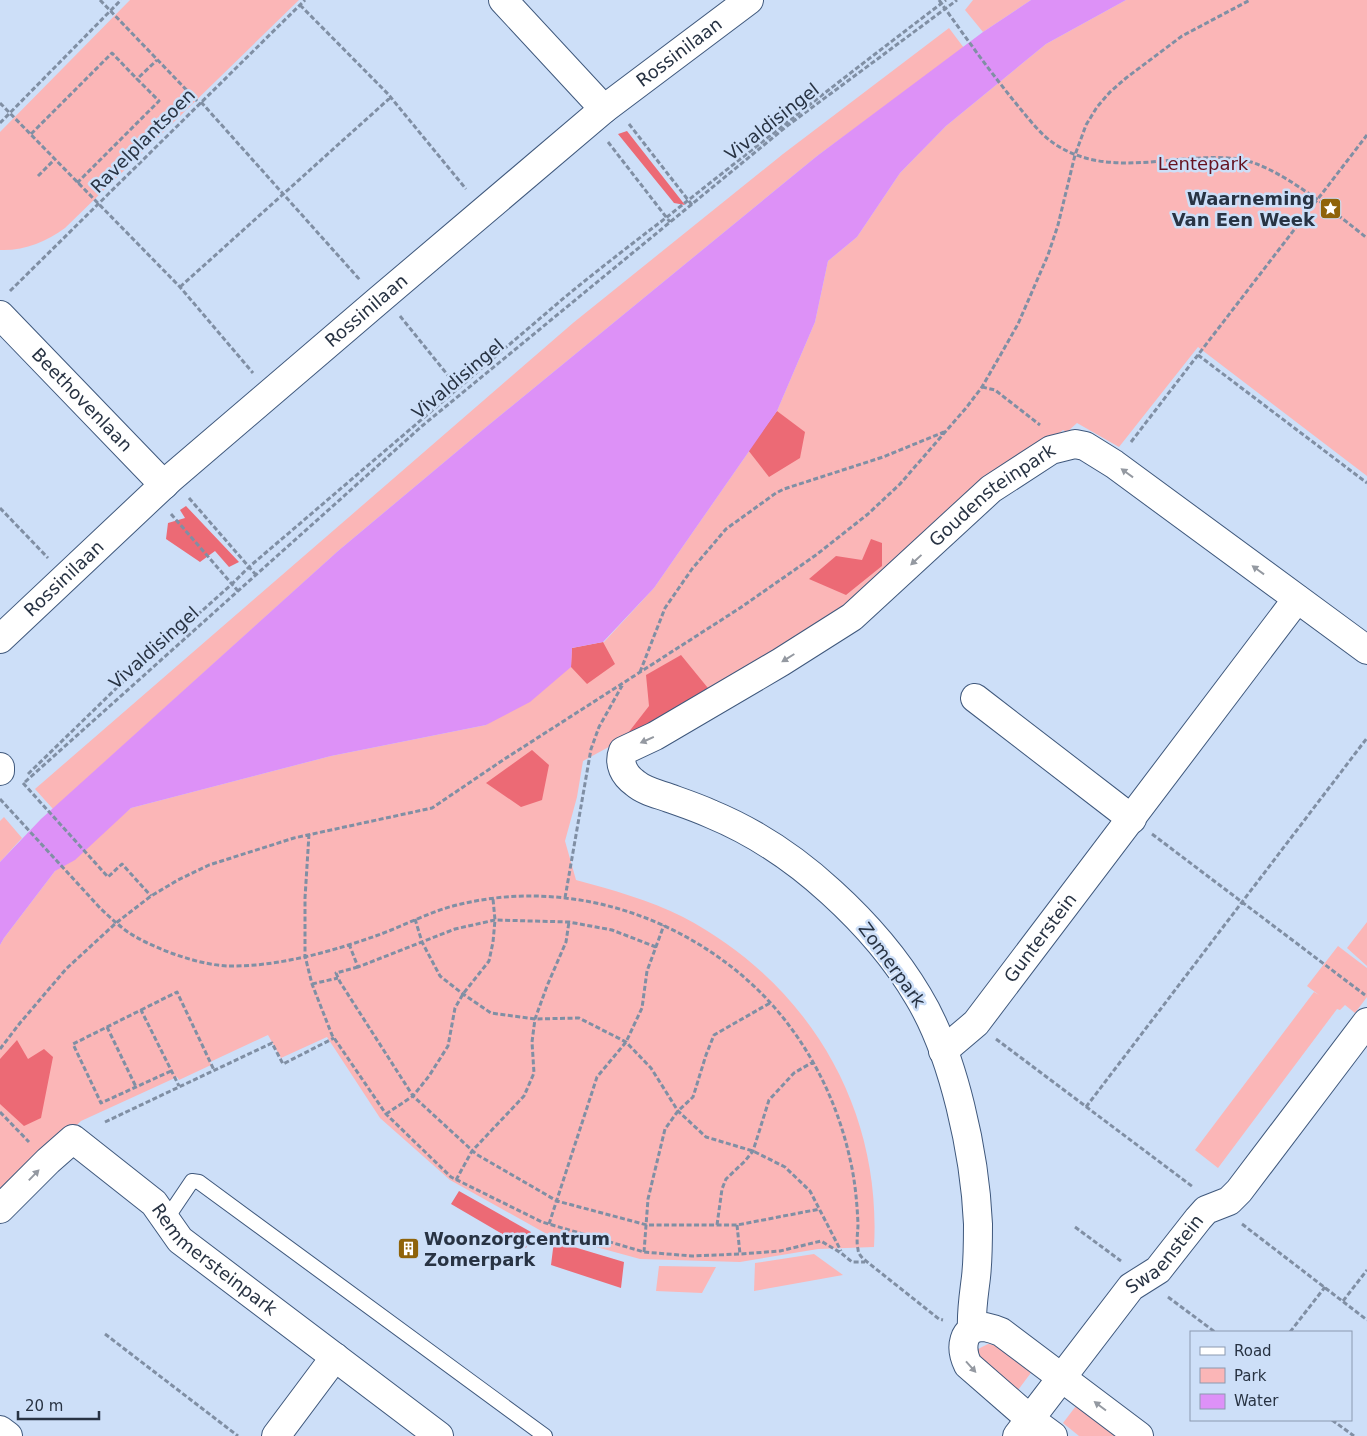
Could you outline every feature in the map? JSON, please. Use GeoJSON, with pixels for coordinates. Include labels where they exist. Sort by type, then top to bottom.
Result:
{"type":"FeatureCollection","features":[{"type":"Feature","properties":{"kind":"street"},"geometry":{"type":"LineString","coordinates":[[503,0],[615,114]]}},
{"type":"Feature","properties":{"kind":"street","name":"Rossinilaan"},"geometry":{"type":"LineString","coordinates":[[0,638],[163,486],[484,211],[615,114],[749,0]]}},
{"type":"Feature","properties":{"kind":"street","name":"Beethovenlaan"},"geometry":{"type":"LineString","coordinates":[[3,305],[163,486]]}},
{"type":"Feature","properties":{"kind":"street","name":"Goudensteinpark"},"geometry":{"type":"LineString","coordinates":[[621,757],[623,750],[655,736],[781,662],[852,617],[986,494],[1008,477],[1051,450],[1075,444],[1085,446],[1114,464],[1367,650]]}},
{"type":"Feature","properties":{"kind":"street","name":"Gunterstein"},"geometry":{"type":"LineString","coordinates":[[943,1051],[976,1024],[1297,599]]}},
{"type":"Feature","properties":{"kind":"street"},"geometry":{"type":"LineString","coordinates":[[975,698],[1132,819]]}},
{"type":"Feature","properties":{"kind":"street","name":"Zomerpark"},"geometry":{"type":"LineString","coordinates":[[621,757],[624,772],[636,785],[713,815],[746,830],[777,848],[830,891],[861,921],[897,965],[918,996],[933,1025],[943,1051],[962,1117],[975,1188],[978,1241],[976,1276],[972,1300],[972,1329]]}},
{"type":"Feature","properties":{"kind":"street"},"geometry":{"type":"LineString","coordinates":[[0,767],[14,782]]}},
{"type":"Feature","properties":{"kind":"street","name":"Swaenstein"},"geometry":{"type":"LineString","coordinates":[[1024,1427],[1131,1287],[1158,1270],[1206,1210],[1229,1201],[1239,1191],[1367,1022]]}},
{"type":"Feature","properties":{"kind":"street","name":"Remmersteinpark"},"geometry":{"type":"LineString","coordinates":[[0,1210],[48,1161],[73,1140],[154,1203],[180,1240],[439,1436]]}},
{"type":"Feature","properties":{"kind":"street"},"geometry":{"type":"LineString","coordinates":[[1053,1436],[1024,1427],[968,1365],[962,1348],[967,1334],[972,1329],[985,1327],[1001,1332],[1139,1436]]}},
{"type":"Feature","properties":{"kind":"street"},"geometry":{"type":"LineString","coordinates":[[276,1436],[335,1357]]}},
{"type":"Feature","properties":{"kind":"street"},"geometry":{"type":"LineString","coordinates":[[0,1430],[8,1436]]}},
{"type":"Feature","properties":{"kind":"lane"},"geometry":{"type":"LineString","coordinates":[[165,1221],[192,1181],[200,1182],[545,1436]]}},
{"type":"Feature","properties":{"kind":"path"},"geometry":{"type":"LineString","coordinates":[[100,0],[156,60],[200,103],[364,284],[382,298],[462,393]]}},
{"type":"Feature","properties":{"kind":"path"},"geometry":{"type":"LineString","coordinates":[[0,123],[121,0]]}},
{"type":"Feature","properties":{"kind":"path"},"geometry":{"type":"LineString","coordinates":[[14,782],[21,781],[67,734],[249,567],[615,255],[666,217],[828,88],[940,2],[946,0]]}},
{"type":"Feature","properties":{"kind":"path","name":"Vivaldisingel"},"geometry":{"type":"LineString","coordinates":[[14,782],[238,591],[422,426],[787,126],[957,0]]}},
{"type":"Feature","properties":{"kind":"path"},"geometry":{"type":"LineString","coordinates":[[0,1049],[20,1022],[66,969],[116,923],[151,896],[178,880],[209,866],[294,838],[432,808],[502,760],[748,602],[816,554],[868,514],[900,484],[982,387],[1018,324],[1048,255],[1058,225],[1075,154],[1086,125],[1097,107],[1126,78],[1182,36],[1250,0]]}},
{"type":"Feature","properties":{"kind":"path"},"geometry":{"type":"LineString","coordinates":[[302,2],[391,97],[484,211]]}},
{"type":"Feature","properties":{"kind":"path","name":"Ravelplantsoen"},"geometry":{"type":"LineString","coordinates":[[3,305],[98,204],[302,2]]}},
{"type":"Feature","properties":{"kind":"path"},"geometry":{"type":"LineString","coordinates":[[940,2],[1008,94],[1043,135],[1058,146],[1097,162],[1127,164],[1199,158],[1240,159],[1268,168],[1318,200],[1367,238]]}},
{"type":"Feature","properties":{"kind":"path"},"geometry":{"type":"LineString","coordinates":[[31,134],[112,52],[158,101],[77,183]]}},
{"type":"Feature","properties":{"kind":"path"},"geometry":{"type":"LineString","coordinates":[[137,80],[156,60]]}},
{"type":"Feature","properties":{"kind":"path"},"geometry":{"type":"LineString","coordinates":[[180,287],[391,97]]}},
{"type":"Feature","properties":{"kind":"path"},"geometry":{"type":"LineString","coordinates":[[0,103],[77,183],[110,213],[180,287],[256,377],[274,390]]}},
{"type":"Feature","properties":{"kind":"path"},"geometry":{"type":"LineString","coordinates":[[615,114],[692,204]]}},
{"type":"Feature","properties":{"kind":"path"},"geometry":{"type":"LineString","coordinates":[[1114,464],[1367,135]]}},
{"type":"Feature","properties":{"kind":"path"},"geometry":{"type":"LineString","coordinates":[[606,140],[670,222]]}},
{"type":"Feature","properties":{"kind":"path"},"geometry":{"type":"LineString","coordinates":[[38,176],[55,159]]}},
{"type":"Feature","properties":{"kind":"path"},"geometry":{"type":"LineString","coordinates":[[1198,355],[1367,483]]}},
{"type":"Feature","properties":{"kind":"path"},"geometry":{"type":"LineString","coordinates":[[982,387],[995,390],[1047,430]]}},
{"type":"Feature","properties":{"kind":"path"},"geometry":{"type":"LineString","coordinates":[[640,672],[665,608],[692,569],[726,529],[784,489],[883,457],[945,432]]}},
{"type":"Feature","properties":{"kind":"path"},"geometry":{"type":"LineString","coordinates":[[163,486],[256,575]]}},
{"type":"Feature","properties":{"kind":"path"},"geometry":{"type":"LineString","coordinates":[[163,486],[238,591]]}},
{"type":"Feature","properties":{"kind":"path"},"geometry":{"type":"LineString","coordinates":[[0,508],[67,576]]}},
{"type":"Feature","properties":{"kind":"path"},"geometry":{"type":"LineString","coordinates":[[565,898],[591,749],[598,727],[623,683]]}},
{"type":"Feature","properties":{"kind":"path"},"geometry":{"type":"LineString","coordinates":[[1086,1107],[1367,738]]}},
{"type":"Feature","properties":{"kind":"path"},"geometry":{"type":"LineString","coordinates":[[14,782],[32,794],[108,877],[122,864],[151,896]]}},
{"type":"Feature","properties":{"kind":"path"},"geometry":{"type":"LineString","coordinates":[[0,806],[10,796]]}},
{"type":"Feature","properties":{"kind":"path"},"geometry":{"type":"LineString","coordinates":[[0,799],[116,923],[137,937],[161,948],[211,964],[226,966],[274,963],[381,934],[415,919],[461,904],[537,895],[590,901],[607,905],[664,925],[696,942],[731,966],[770,1003],[793,1031],[813,1062],[838,1115],[848,1152],[856,1205],[858,1252],[866,1262],[939,1319]]}},
{"type":"Feature","properties":{"kind":"path"},"geometry":{"type":"LineString","coordinates":[[1132,819],[1367,996]]}},
{"type":"Feature","properties":{"kind":"path"},"geometry":{"type":"LineString","coordinates":[[309,834],[305,898],[305,956],[312,984],[334,1038],[386,1114],[451,1177],[542,1222],[644,1252],[692,1256],[740,1254],[780,1251],[821,1241],[852,1262],[866,1262]]}},
{"type":"Feature","properties":{"kind":"path"},"geometry":{"type":"LineString","coordinates":[[386,1114],[413,1096],[429,1076],[448,1046],[455,1008],[463,994],[489,961],[495,920],[493,899]]}},
{"type":"Feature","properties":{"kind":"path"},"geometry":{"type":"LineString","coordinates":[[415,919],[422,942],[440,976],[491,1013],[536,1019],[579,1018],[626,1042],[651,1068],[678,1111],[706,1138],[753,1151],[785,1166],[810,1191],[841,1253]]}},
{"type":"Feature","properties":{"kind":"path"},"geometry":{"type":"LineString","coordinates":[[656,947],[612,930],[569,922],[495,920],[455,929],[358,968],[336,973],[413,1096],[476,1154],[557,1201],[646,1225],[737,1225],[820,1209]]}},
{"type":"Feature","properties":{"kind":"path"},"geometry":{"type":"LineString","coordinates":[[456,1180],[472,1151],[524,1096],[534,1073],[532,1042],[536,1019],[547,986],[566,942],[569,922]]}},
{"type":"Feature","properties":{"kind":"path"},"geometry":{"type":"LineString","coordinates":[[549,1224],[597,1077],[626,1042],[642,1008],[647,971],[664,925]]}},
{"type":"Feature","properties":{"kind":"path"},"geometry":{"type":"LineString","coordinates":[[349,944],[358,968]]}},
{"type":"Feature","properties":{"kind":"path"},"geometry":{"type":"LineString","coordinates":[[312,984],[338,978]]}},
{"type":"Feature","properties":{"kind":"path"},"geometry":{"type":"LineString","coordinates":[[171,1071],[101,1103],[73,1044],[177,992],[214,1070]]}},
{"type":"Feature","properties":{"kind":"path"},"geometry":{"type":"LineString","coordinates":[[644,1252],[648,1199],[656,1173],[665,1129],[678,1111],[693,1097],[714,1035],[770,1003]]}},
{"type":"Feature","properties":{"kind":"path"},"geometry":{"type":"LineString","coordinates":[[142,1010],[179,1086]]}},
{"type":"Feature","properties":{"kind":"path"},"geometry":{"type":"LineString","coordinates":[[976,1024],[1367,1320]]}},
{"type":"Feature","properties":{"kind":"path"},"geometry":{"type":"LineString","coordinates":[[107,1027],[136,1087]]}},
{"type":"Feature","properties":{"kind":"path"},"geometry":{"type":"LineString","coordinates":[[105,1122],[272,1043],[282,1064],[334,1038]]}},
{"type":"Feature","properties":{"kind":"path"},"geometry":{"type":"LineString","coordinates":[[717,1225],[722,1189],[726,1179],[753,1151],[769,1100],[794,1073],[813,1062]]}},
{"type":"Feature","properties":{"kind":"path"},"geometry":{"type":"LineString","coordinates":[[0,1112],[32,1145]]}},
{"type":"Feature","properties":{"kind":"path"},"geometry":{"type":"LineString","coordinates":[[737,1225],[740,1254]]}},
{"type":"Feature","properties":{"kind":"path"},"geometry":{"type":"LineString","coordinates":[[1076,1227],[1214,1331]]}},
{"type":"Feature","properties":{"kind":"path"},"geometry":{"type":"LineString","coordinates":[[1344,1301],[1367,1270]]}},
{"type":"Feature","properties":{"kind":"path"},"geometry":{"type":"LineString","coordinates":[[1291,1331],[1325,1287]]}},
{"type":"Feature","properties":{"kind":"path"},"geometry":{"type":"LineString","coordinates":[[105,1334],[238,1436]]}},
{"type":"Feature","properties":{"kind":"path"},"geometry":{"type":"LineString","coordinates":[[1333,1421],[1354,1436]]}},
{"type":"Feature","properties":{"kind":"green space"},"geometry":{"type":"Polygon","coordinates":[[[130,0],[299,0],[65,228],[34,245],[18,249],[0,250],[0,132],[130,0]]]}},
{"type":"Feature","properties":{"kind":"green space"},"geometry":{"type":"Polygon","coordinates":[[[973,0],[1031,0],[983,32],[965,10],[973,0]]]}},
{"type":"Feature","properties":{"kind":"green space","name":"Lentepark"},"geometry":{"type":"Polygon","coordinates":[[[1126,0],[1367,0],[1367,476],[1198,347],[1119,447],[1077,423],[1067,432],[1063,430],[822,631],[583,761],[577,797],[565,841],[576,880],[644,900],[683,917],[727,944],[766,976],[800,1013],[828,1054],[850,1098],[865,1145],[873,1195],[874,1247],[818,1249],[740,1262],[640,1259],[545,1233],[450,1180],[380,1118],[327,1037],[281,1058],[268,1035],[210,1062],[211,1065],[179,1080],[177,1077],[81,1121],[0,1199],[0,945],[55,871],[131,808],[331,756],[486,725],[572,648],[604,642],[654,588],[777,411],[815,322],[828,261],[857,237],[900,173],[946,126],[1046,44],[1126,0]]]}},
{"type":"Feature","properties":{"kind":"green space"},"geometry":{"type":"Polygon","coordinates":[[[949,28],[964,48],[817,156],[485,428],[338,551],[53,809],[35,789],[573,323],[783,154],[949,28]]]}},
{"type":"Feature","properties":{"kind":"green space"},"geometry":{"type":"Polygon","coordinates":[[[4,817],[22,838],[0,862],[0,821],[4,817]]]}},
{"type":"Feature","properties":{"kind":"green space"},"geometry":{"type":"Polygon","coordinates":[[[1367,922],[1367,966],[1347,948],[1367,922]]]}},
{"type":"Feature","properties":{"kind":"green space"},"geometry":{"type":"Polygon","coordinates":[[[1338,946],[1367,968],[1367,997],[1355,1013],[1345,1005],[1340,1010],[1337,1009],[1218,1168],[1195,1150],[1314,992],[1319,995],[1307,986],[1338,946]]]}},
{"type":"Feature","properties":{"kind":"green space"},"geometry":{"type":"Polygon","coordinates":[[[814,1254],[843,1275],[754,1291],[755,1263],[814,1254]]]}},
{"type":"Feature","properties":{"kind":"green space"},"geometry":{"type":"Polygon","coordinates":[[[659,1266],[716,1267],[702,1293],[656,1291],[659,1266]]]}},
{"type":"Feature","properties":{"kind":"green space"},"geometry":{"type":"Polygon","coordinates":[[[988,1344],[1000,1346],[1033,1370],[1015,1394],[983,1368],[976,1351],[988,1344]]]}},
{"type":"Feature","properties":{"kind":"green space"},"geometry":{"type":"Polygon","coordinates":[[[1079,1402],[1125,1436],[1079,1436],[1063,1423],[1079,1402]]]}},
{"type":"Feature","properties":{"kind":"shaded area"},"geometry":{"type":"Polygon","coordinates":[[[627,131],[685,205],[674,203],[618,134],[627,131]]]}},
{"type":"Feature","properties":{"kind":"shaded area"},"geometry":{"type":"Polygon","coordinates":[[[777,411],[805,432],[800,458],[769,477],[748,450],[777,411]]]}},
{"type":"Feature","properties":{"kind":"shaded area"},"geometry":{"type":"Polygon","coordinates":[[[186,506],[239,562],[229,567],[215,551],[200,562],[166,539],[168,523],[185,518],[180,510],[186,506]]]}},
{"type":"Feature","properties":{"kind":"shaded area"},"geometry":{"type":"Polygon","coordinates":[[[871,539],[882,543],[882,566],[846,595],[809,579],[836,556],[862,560],[871,539]]]}},
{"type":"Feature","properties":{"kind":"shaded area"},"geometry":{"type":"Polygon","coordinates":[[[603,642],[615,664],[587,684],[571,667],[572,648],[603,642]]]}},
{"type":"Feature","properties":{"kind":"shaded area"},"geometry":{"type":"Polygon","coordinates":[[[681,655],[712,693],[621,742],[649,706],[646,675],[681,655]]]}},
{"type":"Feature","properties":{"kind":"shaded area"},"geometry":{"type":"Polygon","coordinates":[[[532,750],[549,765],[542,800],[521,807],[486,783],[532,750]]]}},
{"type":"Feature","properties":{"kind":"shaded area"},"geometry":{"type":"Polygon","coordinates":[[[17,1040],[28,1059],[44,1049],[53,1057],[41,1118],[24,1126],[0,1104],[0,1059],[17,1040]]]}},
{"type":"Feature","properties":{"kind":"shaded area"},"geometry":{"type":"Polygon","coordinates":[[[459,1191],[531,1232],[526,1248],[451,1204],[459,1191]]]}},
{"type":"Feature","properties":{"kind":"shaded area"},"geometry":{"type":"Polygon","coordinates":[[[554,1241],[624,1262],[621,1288],[551,1265],[554,1241]]]}},
{"type":"Feature","properties":{"kind":"water"},"geometry":{"type":"Polygon","coordinates":[[[1031,0],[1126,0],[1046,44],[946,126],[900,173],[857,237],[828,261],[815,322],[777,411],[654,588],[603,642],[572,648],[571,667],[530,702],[486,725],[331,756],[131,808],[75,860],[55,871],[0,945],[0,862],[41,819],[338,551],[485,428],[817,156],[983,32],[1031,0]]]}},
{"type":"Feature","properties":{"kind":"place","name":"Waarneming Van Een Week"},"geometry":{"type":"Point","coordinates":[1331,209]}},
{"type":"Feature","properties":{"kind":"place","name":"Woonzorgcentrum Zomerpark"},"geometry":{"type":"Point","coordinates":[408,1249]}}]}
